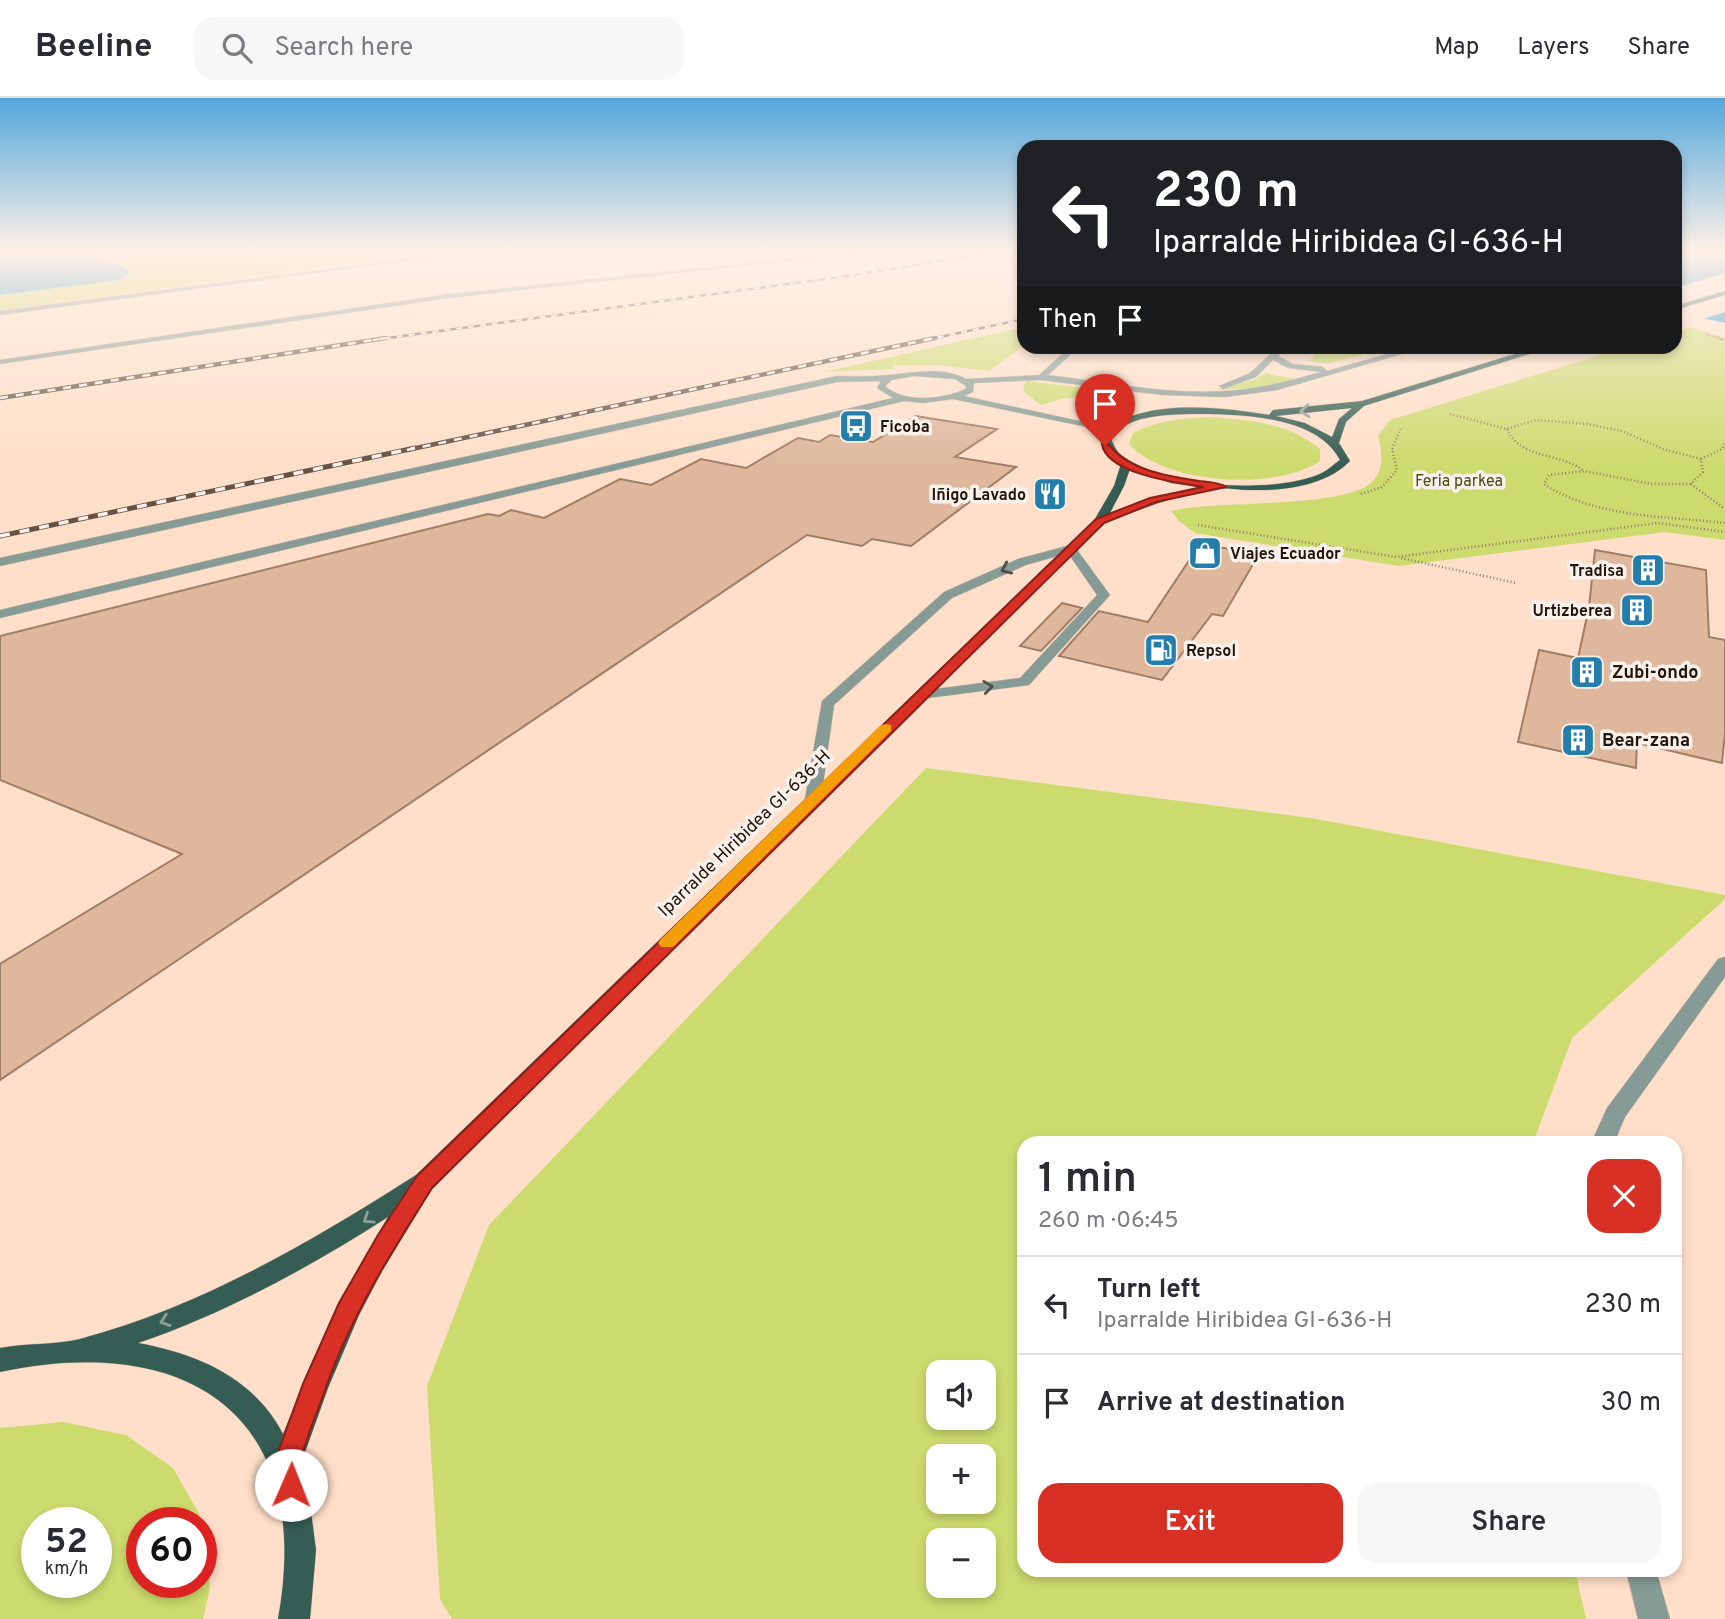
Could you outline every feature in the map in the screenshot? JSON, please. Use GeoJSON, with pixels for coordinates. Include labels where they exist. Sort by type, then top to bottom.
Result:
{"type":"FeatureCollection","features":[{"type":"Feature","properties":{"kind":"main road"},"geometry":{"type":"LineString","coordinates":[[1247,414],[1363,404],[1525,354]]}},
{"type":"Feature","properties":{"kind":"main road"},"geometry":{"type":"LineString","coordinates":[[1126,464],[1112,455],[1105,446],[1105,437],[1111,429],[1123,422],[1165,412],[1247,414],[1299,425],[1335,442],[1342,421],[1363,404]]}},
{"type":"Feature","properties":{"kind":"main road","name":"Iparralde Hiribidea GI-636-H"},"geometry":{"type":"LineString","coordinates":[[84,1349],[179,1316],[268,1275],[352,1230],[424,1182],[1100,521],[1119,486],[1126,464],[1167,478],[1221,487],[1281,487],[1327,477],[1340,470],[1345,461],[1343,451],[1335,442]]}},
{"type":"Feature","properties":{"kind":"main road","name":"Iparralde Hiribidea GI-636-H"},"geometry":{"type":"LineString","coordinates":[[1100,521],[1154,500],[1221,487]]}},
{"type":"Feature","properties":{"kind":"main road","name":"Iparralde Hiribidea GI-636-H"},"geometry":{"type":"LineString","coordinates":[[286,1466],[315,1384],[348,1310],[386,1241],[424,1182]]}},
{"type":"Feature","properties":{"kind":"main road"},"geometry":{"type":"LineString","coordinates":[[0,1360],[84,1349],[152,1356],[209,1377],[256,1413],[286,1466],[300,1524],[300,1610]]}},
{"type":"Feature","properties":{"kind":"street"},"geometry":{"type":"LineString","coordinates":[[0,362],[265,323]]}},
{"type":"Feature","properties":{"kind":"street"},"geometry":{"type":"LineString","coordinates":[[1041,377],[1067,354]]}},
{"type":"Feature","properties":{"kind":"street"},"geometry":{"type":"LineString","coordinates":[[1163,392],[1219,386],[1243,380],[1276,354]]}},
{"type":"Feature","properties":{"kind":"street"},"geometry":{"type":"LineString","coordinates":[[0,562],[837,379],[889,378],[930,373],[967,381],[1041,377],[1163,392],[1240,393],[1277,387],[1398,354]]}},
{"type":"Feature","properties":{"kind":"street"},"geometry":{"type":"LineString","coordinates":[[1273,357],[1280,362],[1302,368],[1340,371]]}},
{"type":"Feature","properties":{"kind":"street"},"geometry":{"type":"LineString","coordinates":[[889,378],[880,386],[883,391],[904,398],[929,400],[954,397],[970,390],[971,385],[967,381]]}},
{"type":"Feature","properties":{"kind":"street"},"geometry":{"type":"LineString","coordinates":[[954,397],[1111,429]]}},
{"type":"Feature","properties":{"kind":"street"},"geometry":{"type":"LineString","coordinates":[[0,614],[904,398]]}},
{"type":"Feature","properties":{"kind":"street"},"geometry":{"type":"LineString","coordinates":[[813,799],[827,704],[948,595],[1022,562],[1071,549],[1104,595],[1024,682],[920,695]]}},
{"type":"Feature","properties":{"kind":"street"},"geometry":{"type":"LineString","coordinates":[[1605,1136],[1615,1114],[1725,963]]}},
{"type":"Feature","properties":{"kind":"street"},"geometry":{"type":"LineString","coordinates":[[1643,1577],[1654,1619]]}},
{"type":"Feature","properties":{"kind":"path"},"geometry":{"type":"LineString","coordinates":[[1440,411],[1507,429],[1536,420],[1587,424],[1622,431],[1663,449],[1701,459],[1722,449],[1725,444]]}},
{"type":"Feature","properties":{"kind":"path"},"geometry":{"type":"LineString","coordinates":[[1507,429],[1516,444],[1533,452],[1571,461],[1584,471]]}},
{"type":"Feature","properties":{"kind":"path"},"geometry":{"type":"LineString","coordinates":[[1691,484],[1703,472],[1701,459]]}},
{"type":"Feature","properties":{"kind":"path"},"geometry":{"type":"LineString","coordinates":[[1725,509],[1691,484],[1651,484],[1584,471],[1549,475],[1544,484],[1554,493],[1585,503],[1725,523]]}},
{"type":"Feature","properties":{"kind":"path"},"geometry":{"type":"LineString","coordinates":[[1396,557],[1658,523],[1725,532]]}},
{"type":"Feature","properties":{"kind":"path"},"geometry":{"type":"LineString","coordinates":[[1194,524],[1396,557],[1516,583]]}},
{"type":"Feature","properties":{"kind":"green space","name":"Feria parkea"},"geometry":{"type":"Polygon","coordinates":[[[1690,327],[1725,338],[1725,540],[1665,532],[1399,566],[1195,533],[1171,511],[1308,500],[1357,491],[1372,482],[1379,472],[1381,454],[1378,436],[1390,420],[1603,354],[1682,354],[1682,329],[1690,327]]]}},
{"type":"Feature","properties":{"kind":"green space"},"geometry":{"type":"Polygon","coordinates":[[[1017,329],[1017,351],[989,371],[935,365],[892,365],[894,369],[824,372],[1017,329]]]}},
{"type":"Feature","properties":{"kind":"green space"},"geometry":{"type":"Polygon","coordinates":[[[1316,354],[1364,354],[1327,364],[1309,361],[1316,354]]]}},
{"type":"Feature","properties":{"kind":"green space"},"geometry":{"type":"Polygon","coordinates":[[[1265,373],[1296,379],[1253,388],[1214,390],[1254,380],[1265,373]]]}},
{"type":"Feature","properties":{"kind":"green space"},"geometry":{"type":"Polygon","coordinates":[[[1027,381],[1120,392],[1062,399],[1041,405],[1024,392],[1023,385],[1027,381]]]}},
{"type":"Feature","properties":{"kind":"green space"},"geometry":{"type":"Polygon","coordinates":[[[1211,417],[1269,424],[1295,433],[1320,449],[1320,461],[1301,471],[1277,477],[1222,479],[1168,468],[1146,458],[1129,444],[1133,433],[1161,422],[1211,417]]]}},
{"type":"Feature","properties":{"kind":"green space"},"geometry":{"type":"Polygon","coordinates":[[[926,768],[1311,818],[1725,895],[1725,899],[1572,1038],[1536,1136],[1017,1136],[1017,1577],[1577,1577],[1586,1619],[452,1619],[440,1599],[427,1386],[489,1225],[926,768]]]}},
{"type":"Feature","properties":{"kind":"green space"},"geometry":{"type":"Polygon","coordinates":[[[63,1422],[126,1435],[173,1468],[195,1507],[126,1507],[126,1598],[208,1598],[203,1619],[0,1619],[0,1428],[63,1422]]]}},
{"type":"Feature","properties":{"kind":"building"},"geometry":{"type":"Polygon","coordinates":[[[916,416],[997,429],[955,457],[1016,467],[911,546],[872,539],[862,546],[807,535],[0,1080],[0,964],[182,854],[0,780],[0,636],[488,514],[499,516],[511,510],[544,518],[620,479],[651,485],[701,459],[746,468],[798,438],[819,442],[830,435],[873,442],[916,416]]]}},
{"type":"Feature","properties":{"kind":"building"},"geometry":{"type":"Polygon","coordinates":[[[1200,544],[1259,554],[1223,616],[1212,614],[1162,680],[1059,656],[1099,611],[1148,622],[1200,544]]]}},
{"type":"Feature","properties":{"kind":"building"},"geometry":{"type":"Polygon","coordinates":[[[1595,550],[1706,570],[1709,637],[1725,640],[1725,733],[1722,763],[1637,743],[1636,768],[1518,742],[1539,650],[1578,658],[1589,607],[1595,550]]]}},
{"type":"Feature","properties":{"kind":"building"},"geometry":{"type":"Polygon","coordinates":[[[1062,603],[1082,608],[1041,651],[1020,646],[1062,603]]]}},
{"type":"Feature","properties":{"kind":"railway"},"geometry":{"type":"LineString","coordinates":[[374,340],[499,323]]}},
{"type":"Feature","properties":{"kind":"railway"},"geometry":{"type":"LineString","coordinates":[[926,340],[1005,323]]}},
{"type":"Feature","properties":{"kind":"railway"},"geometry":{"type":"LineString","coordinates":[[374,340],[386,338]]}},
{"type":"Feature","properties":{"kind":"railway"},"geometry":{"type":"LineString","coordinates":[[407,450],[935,338]]}},
{"type":"Feature","properties":{"kind":"railway"},"geometry":{"type":"LineString","coordinates":[[0,398],[374,340]]}},
{"type":"Feature","properties":{"kind":"railway"},"geometry":{"type":"LineString","coordinates":[[0,536],[415,448]]}},
{"type":"Feature","properties":{"kind":"slow traffic"},"geometry":{"type":"LineString","coordinates":[[667,943],[886,728]]}},
{"type":"Feature","properties":{"kind":"place","name":"Ficoba"},"geometry":{"type":"Point","coordinates":[856,426]}},
{"type":"Feature","properties":{"kind":"place","name":"Iñigo Lavado"},"geometry":{"type":"Point","coordinates":[1050,494]}},
{"type":"Feature","properties":{"kind":"place","name":"Viajes Ecuador"},"geometry":{"type":"Point","coordinates":[1205,553]}},
{"type":"Feature","properties":{"kind":"place","name":"Tradisa"},"geometry":{"type":"Point","coordinates":[1648,570]}},
{"type":"Feature","properties":{"kind":"place","name":"Urtizberea"},"geometry":{"type":"Point","coordinates":[1637,610]}},
{"type":"Feature","properties":{"kind":"place","name":"Repsol"},"geometry":{"type":"Point","coordinates":[1161,650]}},
{"type":"Feature","properties":{"kind":"place","name":"Zubi-ondo"},"geometry":{"type":"Point","coordinates":[1587,672]}},
{"type":"Feature","properties":{"kind":"place","name":"Bear-zana"},"geometry":{"type":"Point","coordinates":[1578,740]}},
{"type":"Feature","properties":{"kind":"route"},"geometry":{"type":"LineString","coordinates":[[291,1485],[286,1466],[315,1384],[348,1310],[386,1241],[424,1182],[1100,521],[1134,506],[1175,494],[1221,487],[1193,484],[1144,472],[1112,455],[1105,446]]}}]}
